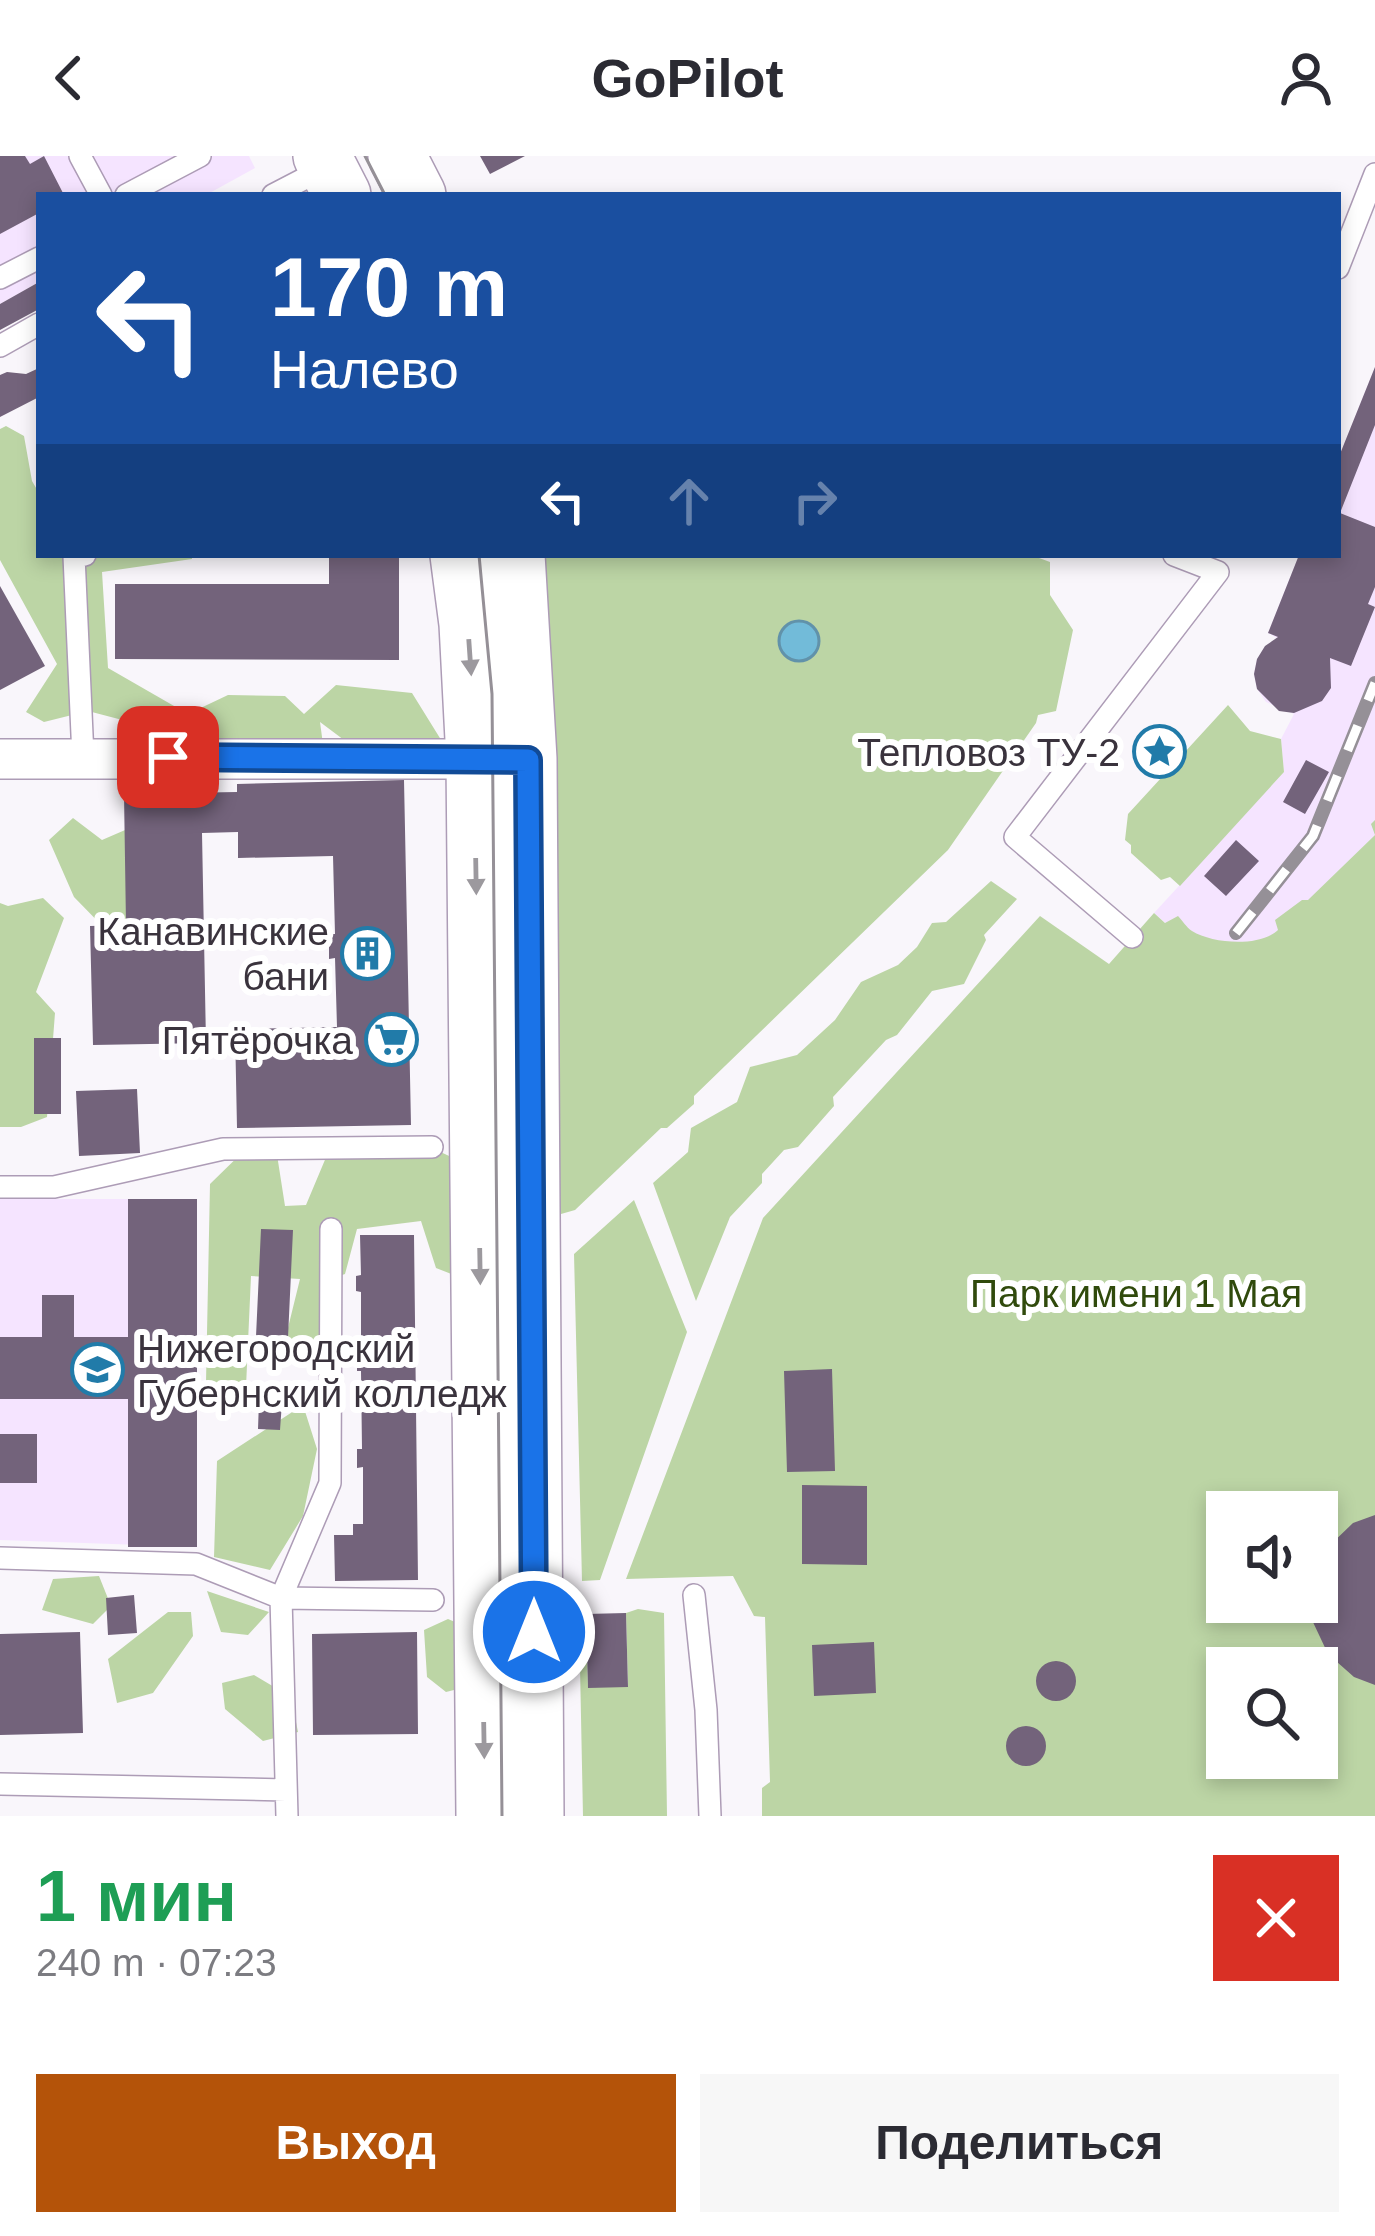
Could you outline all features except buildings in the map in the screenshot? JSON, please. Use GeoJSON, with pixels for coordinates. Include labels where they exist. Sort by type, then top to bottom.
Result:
{"type":"FeatureCollection","features":[{"type":"Feature","properties":{"kind":"main road"},"geometry":{"type":"LineString","coordinates":[[397,156],[415,192]]}},
{"type":"Feature","properties":{"kind":"main road"},"geometry":{"type":"LineString","coordinates":[[459,558],[468,624],[502,759],[535,1816]]}},
{"type":"Feature","properties":{"kind":"main road"},"geometry":{"type":"LineString","coordinates":[[485,1816],[502,759],[516,558]]}},
{"type":"Feature","properties":{"kind":"street"},"geometry":{"type":"LineString","coordinates":[[0,759],[502,759]]}},
{"type":"Feature","properties":{"kind":"lane"},"geometry":{"type":"LineString","coordinates":[[80,156],[99,192]]}},
{"type":"Feature","properties":{"kind":"lane"},"geometry":{"type":"LineString","coordinates":[[132,192],[200,156]]}},
{"type":"Feature","properties":{"kind":"lane"},"geometry":{"type":"LineString","coordinates":[[280,192],[335,168]]}},
{"type":"Feature","properties":{"kind":"lane"},"geometry":{"type":"LineString","coordinates":[[1341,260],[1375,174]]}},
{"type":"Feature","properties":{"kind":"lane"},"geometry":{"type":"LineString","coordinates":[[0,278],[36,260]]}},
{"type":"Feature","properties":{"kind":"lane"},"geometry":{"type":"LineString","coordinates":[[0,346],[36,327]]}},
{"type":"Feature","properties":{"kind":"lane"},"geometry":{"type":"LineString","coordinates":[[74,558],[82,757]]}},
{"type":"Feature","properties":{"kind":"lane"},"geometry":{"type":"LineString","coordinates":[[1132,937],[1015,837],[1221,563]]}},
{"type":"Feature","properties":{"kind":"lane"},"geometry":{"type":"LineString","coordinates":[[0,1187],[54,1187],[224,1149],[432,1147]]}},
{"type":"Feature","properties":{"kind":"lane"},"geometry":{"type":"LineString","coordinates":[[287,1816],[281,1598],[330,1483],[331,1229]]}},
{"type":"Feature","properties":{"kind":"lane"},"geometry":{"type":"LineString","coordinates":[[0,1558],[196,1564],[281,1598],[433,1600]]}},
{"type":"Feature","properties":{"kind":"lane"},"geometry":{"type":"LineString","coordinates":[[694,1595],[706,1710],[710,1816]]}},
{"type":"Feature","properties":{"kind":"lane"},"geometry":{"type":"LineString","coordinates":[[0,1784],[286,1790]]}},
{"type":"Feature","properties":{"kind":"shaded area"},"geometry":{"type":"Polygon","coordinates":[[[0,156],[249,156],[255,168],[211,192],[36,192],[36,284],[0,304],[0,156]]]}},
{"type":"Feature","properties":{"kind":"shaded area"},"geometry":{"type":"Polygon","coordinates":[[[1375,367],[1375,835],[1268,940],[1197,950],[1154,913],[1284,772],[1281,739],[1294,714],[1266,702],[1254,674],[1257,659],[1277,638],[1268,633],[1298,558],[1341,558],[1341,452],[1375,367]]]}},
{"type":"Feature","properties":{"kind":"shaded area","name":"Нижегородский Губернский колледж"},"geometry":{"type":"Polygon","coordinates":[[[0,1199],[197,1199],[197,1547],[0,1540],[0,1199]]]}},
{"type":"Feature","properties":{"kind":"green space"},"geometry":{"type":"Polygon","coordinates":[[[6,426],[24,436],[36,488],[36,558],[192,558],[102,572],[108,668],[188,714],[228,695],[285,696],[304,714],[336,685],[412,693],[443,743],[352,746],[320,722],[326,767],[144,772],[130,722],[88,711],[44,722],[26,712],[57,664],[0,560],[0,429],[6,426]]]}},
{"type":"Feature","properties":{"kind":"green space"},"geometry":{"type":"Polygon","coordinates":[[[535,558],[1039,558],[1050,562],[1050,595],[1073,630],[1056,711],[1038,715],[948,850],[694,1096],[694,1104],[661,1128],[575,1210],[561,1214],[549,1209],[535,558]]]}},
{"type":"Feature","properties":{"kind":"green space"},"geometry":{"type":"Polygon","coordinates":[[[1228,705],[1250,731],[1281,739],[1284,772],[1180,886],[1170,877],[1161,880],[1131,853],[1125,840],[1128,814],[1228,705]]]}},
{"type":"Feature","properties":{"kind":"green space"},"geometry":{"type":"Polygon","coordinates":[[[73,818],[102,840],[132,827],[157,915],[115,939],[74,897],[49,840],[73,818]]]}},
{"type":"Feature","properties":{"kind":"green space","name":"Парк имени 1 Мая"},"geometry":{"type":"Polygon","coordinates":[[[1375,835],[1375,1816],[762,1816],[762,1788],[770,1782],[765,1617],[754,1616],[733,1576],[626,1579],[763,1218],[1040,916],[1109,964],[1154,913],[1165,923],[1178,916],[1192,931],[1212,939],[1248,941],[1278,930],[1275,920],[1308,900],[1375,835]]]}},
{"type":"Feature","properties":{"kind":"green space"},"geometry":{"type":"Polygon","coordinates":[[[991,881],[1017,899],[984,935],[986,940],[964,984],[932,991],[897,1035],[886,1040],[833,1097],[834,1106],[798,1147],[784,1150],[762,1174],[762,1183],[730,1217],[696,1301],[653,1183],[688,1152],[691,1128],[737,1102],[750,1067],[797,1055],[835,1020],[861,982],[898,965],[932,923],[946,922],[991,881]]]}},
{"type":"Feature","properties":{"kind":"green space"},"geometry":{"type":"Polygon","coordinates":[[[43,898],[64,918],[36,992],[55,1013],[47,1117],[21,1127],[0,1127],[0,903],[8,906],[43,898]]]}},
{"type":"Feature","properties":{"kind":"green space"},"geometry":{"type":"Polygon","coordinates":[[[408,1137],[460,1161],[459,1277],[436,1268],[421,1221],[357,1229],[345,1274],[319,1283],[320,1343],[304,1358],[285,1340],[300,1279],[251,1276],[246,1387],[225,1398],[206,1383],[210,1184],[253,1142],[275,1142],[285,1206],[306,1205],[327,1155],[408,1137]]]}},
{"type":"Feature","properties":{"kind":"green space"},"geometry":{"type":"Polygon","coordinates":[[[634,1200],[687,1332],[600,1580],[582,1581],[574,1254],[634,1200]]]}},
{"type":"Feature","properties":{"kind":"green space"},"geometry":{"type":"Polygon","coordinates":[[[303,1405],[317,1449],[303,1516],[270,1570],[214,1557],[217,1461],[303,1405]]]}},
{"type":"Feature","properties":{"kind":"green space"},"geometry":{"type":"Polygon","coordinates":[[[99,1576],[111,1606],[93,1624],[42,1610],[53,1579],[99,1576]]]}},
{"type":"Feature","properties":{"kind":"green space"},"geometry":{"type":"Polygon","coordinates":[[[207,1591],[269,1612],[248,1635],[221,1632],[207,1591]]]}},
{"type":"Feature","properties":{"kind":"green space"},"geometry":{"type":"Polygon","coordinates":[[[638,1609],[664,1613],[667,1816],[583,1816],[579,1616],[586,1614],[588,1687],[628,1686],[626,1613],[638,1609]]]}},
{"type":"Feature","properties":{"kind":"green space"},"geometry":{"type":"Polygon","coordinates":[[[168,1612],[191,1612],[193,1636],[153,1693],[117,1703],[108,1659],[168,1612]]]}},
{"type":"Feature","properties":{"kind":"green space"},"geometry":{"type":"Polygon","coordinates":[[[448,1619],[476,1631],[478,1684],[446,1692],[427,1677],[424,1630],[448,1619]]]}},
{"type":"Feature","properties":{"kind":"green space"},"geometry":{"type":"Polygon","coordinates":[[[254,1675],[291,1697],[298,1732],[263,1741],[225,1709],[222,1683],[254,1675]]]}},
{"type":"Feature","properties":{"kind":"water"},"geometry":{"type":"Polygon","coordinates":[[[799,621],[813,627],[819,641],[813,655],[799,661],[785,655],[779,641],[785,627],[799,621]]]}},
{"type":"Feature","properties":{"kind":"tram line"},"geometry":{"type":"LineString","coordinates":[[365,156],[383,192]]}},
{"type":"Feature","properties":{"kind":"tram line"},"geometry":{"type":"LineString","coordinates":[[479,558],[492,694],[502,1816]]}},
{"type":"Feature","properties":{"kind":"railway"},"geometry":{"type":"LineString","coordinates":[[1236,933],[1313,836],[1375,683]]}},
{"type":"Feature","properties":{"kind":"place","name":"Тепловоз ТУ-2"},"geometry":{"type":"Point","coordinates":[1159,752]}},
{"type":"Feature","properties":{"kind":"place","name":"Канавинские бани"},"geometry":{"type":"Point","coordinates":[368,953]}},
{"type":"Feature","properties":{"kind":"place","name":"Пятёрочка"},"geometry":{"type":"Point","coordinates":[392,1040]}},
{"type":"Feature","properties":{"kind":"place","name":"Нижегородский Губернский колледж"},"geometry":{"type":"Point","coordinates":[98,1370]}},
{"type":"Feature","properties":{"kind":"route"},"geometry":{"type":"LineString","coordinates":[[168,757],[528,760],[534,1632]]}}]}
